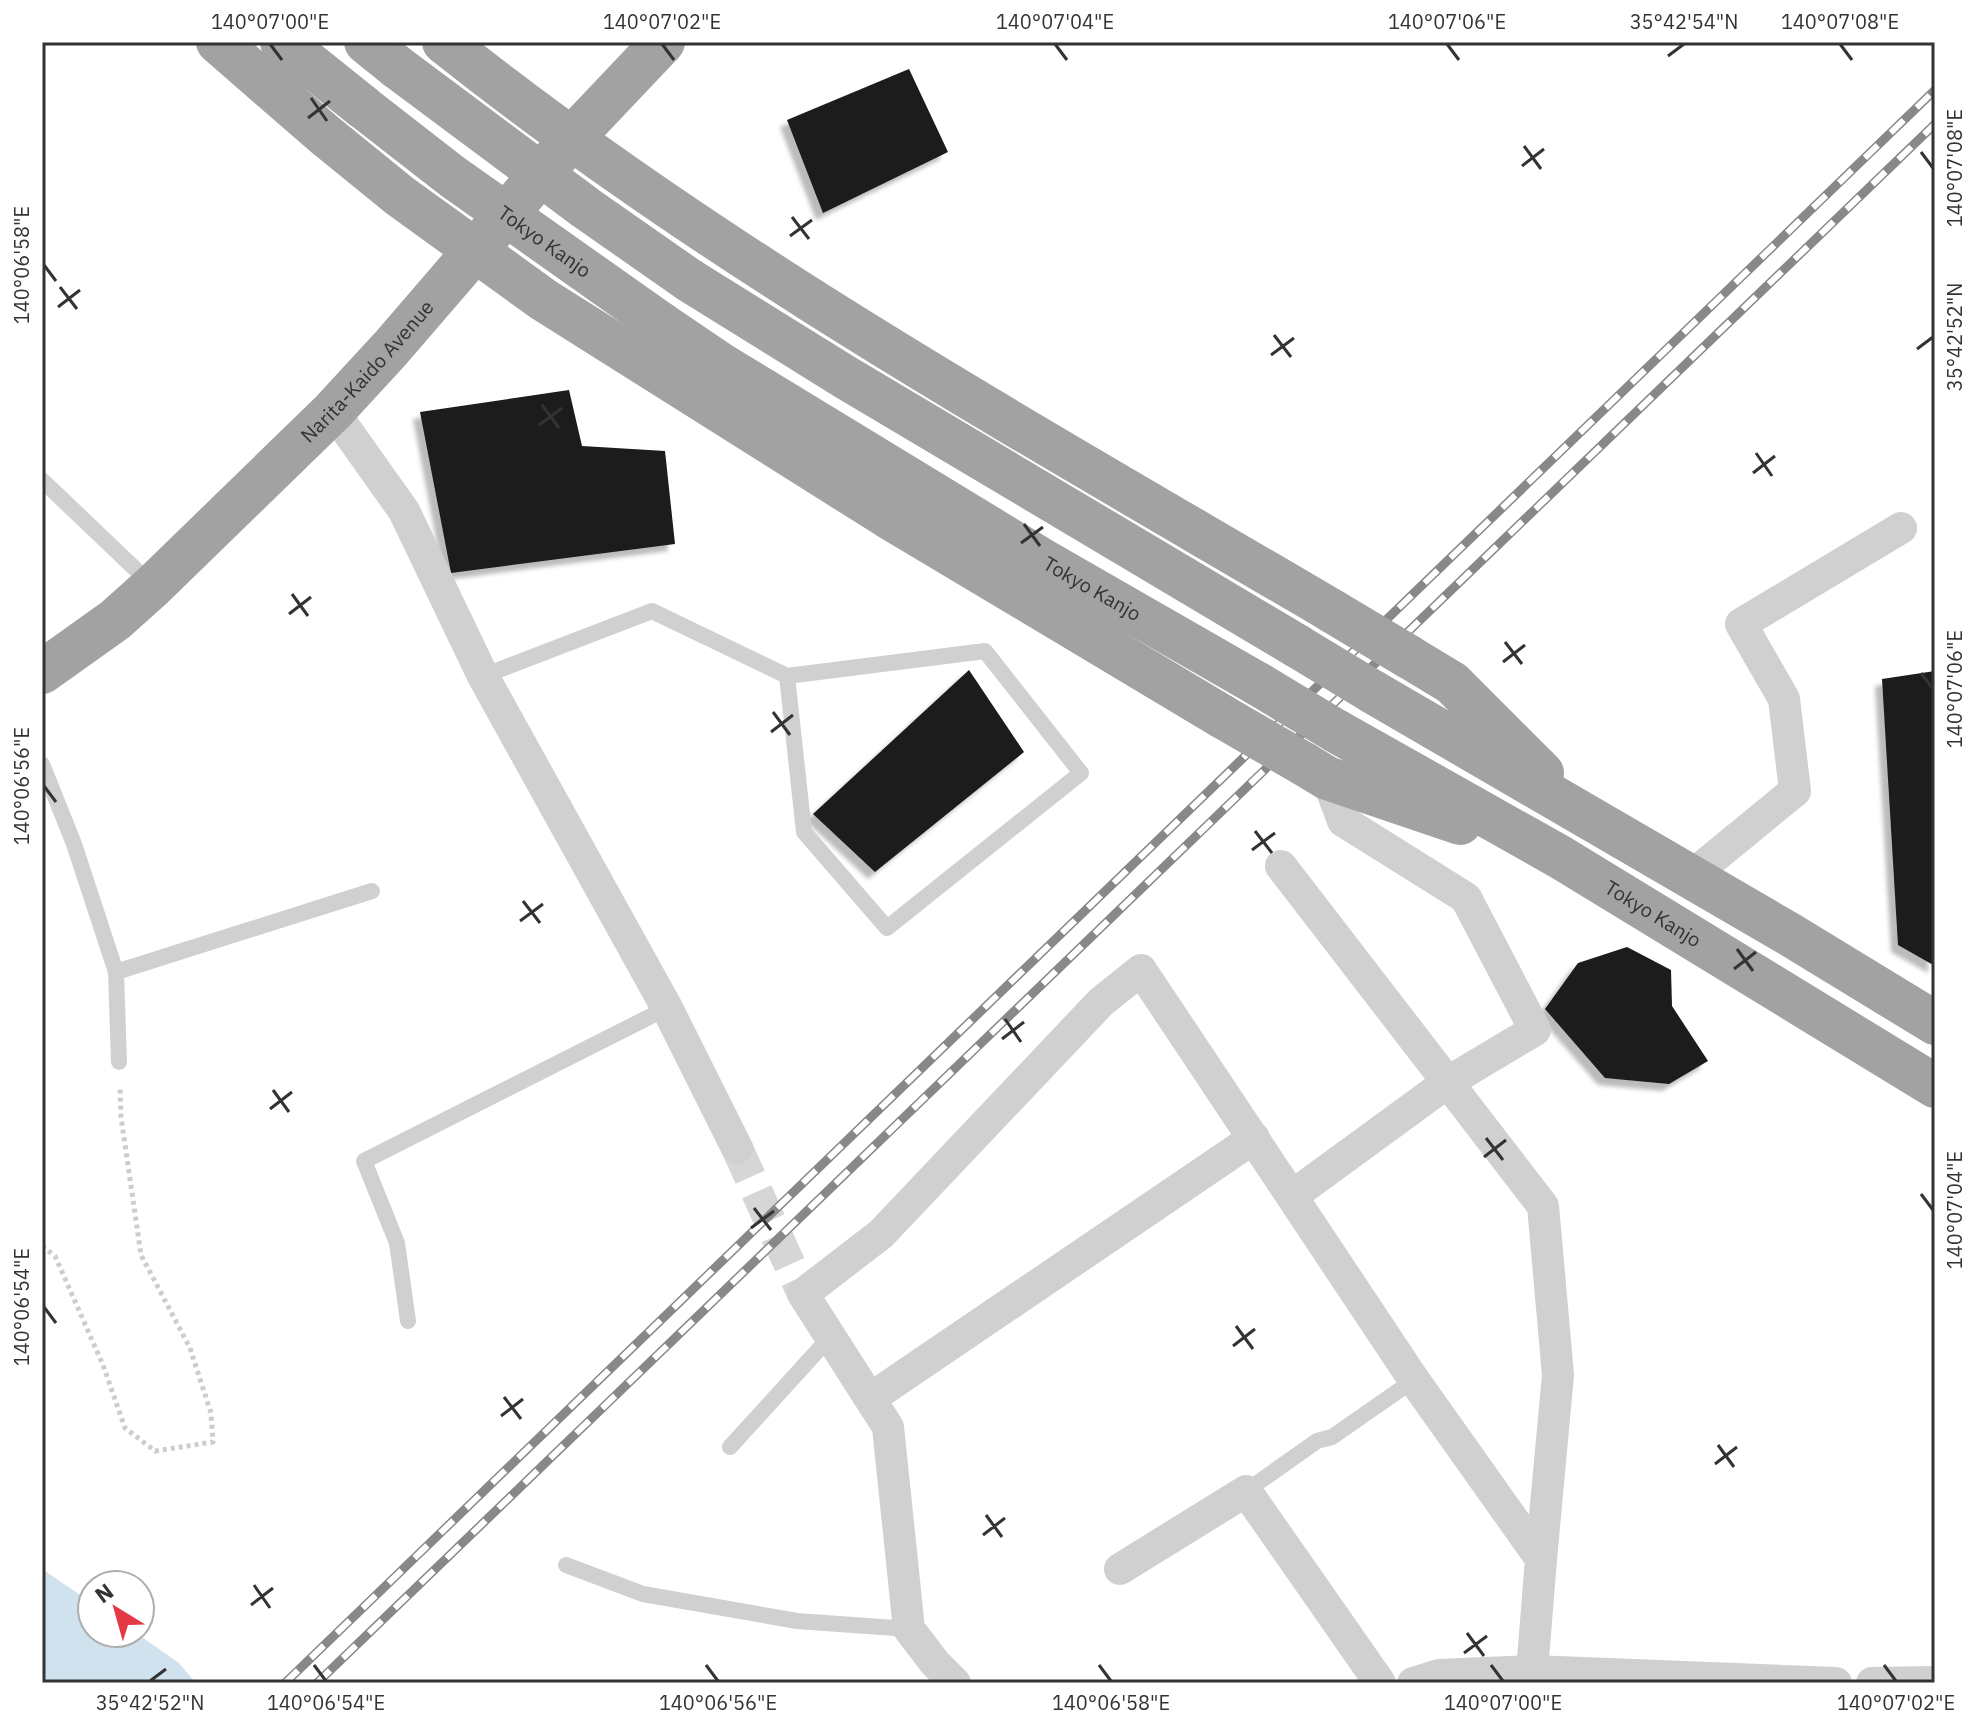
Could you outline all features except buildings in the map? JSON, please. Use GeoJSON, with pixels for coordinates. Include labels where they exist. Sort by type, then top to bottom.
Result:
{"type":"FeatureCollection","features":[{"type":"Feature","properties":{"kind":"highway"},"geometry":{"type":"LineString","coordinates":[[218,42],[325,135],[474,251],[642,364],[848,492],[1316,771],[1560,857]]}},
{"type":"Feature","properties":{"kind":"highway","name":"Tokyo Kanjo"},"geometry":{"type":"LineString","coordinates":[[282,42],[453,177],[720,364],[1015,544],[1560,857],[1935,1086]]}},
{"type":"Feature","properties":{"kind":"highway"},"geometry":{"type":"LineString","coordinates":[[444,42],[572,138],[744,257],[1007,419],[1452,683],[1586,817]]}},
{"type":"Feature","properties":{"kind":"highway","name":"Narita-Kaido Avenue"},"geometry":{"type":"LineString","coordinates":[[42,672],[115,620],[153,586],[333,411],[572,138],[663,42]]}},
{"type":"Feature","properties":{"kind":"highway"},"geometry":{"type":"LineString","coordinates":[[382,55],[574,199],[689,280],[845,377],[1373,692],[1789,934],[1935,1023]]}},
{"type":"Feature","properties":{"kind":"street"},"geometry":{"type":"LineString","coordinates":[[333,411],[404,511],[483,676],[667,1008],[737,1148]]}},
{"type":"Feature","properties":{"kind":"street"},"geometry":{"type":"LineString","coordinates":[[1690,877],[1795,791],[1784,699],[1741,624],[1901,528]]}},
{"type":"Feature","properties":{"kind":"street"},"geometry":{"type":"LineString","coordinates":[[1292,1196],[1448,1082],[1535,1030],[1466,898],[1343,821],[1316,771]]}},
{"type":"Feature","properties":{"kind":"street"},"geometry":{"type":"LineString","coordinates":[[1281,866],[1543,1206],[1558,1375],[1532,1671]]}},
{"type":"Feature","properties":{"kind":"street"},"geometry":{"type":"LineString","coordinates":[[955,1683],[909,1629],[888,1427],[803,1294],[881,1234],[1101,1002],[1141,970],[1414,1380],[1541,1559]]}},
{"type":"Feature","properties":{"kind":"street"},"geometry":{"type":"LineString","coordinates":[[871,1398],[1254,1138]]}},
{"type":"Feature","properties":{"kind":"street"},"geometry":{"type":"LineString","coordinates":[[1120,1569],[1246,1491],[1380,1683]]}},
{"type":"Feature","properties":{"kind":"street"},"geometry":{"type":"LineString","coordinates":[[1413,1683],[1439,1675],[1532,1671],[1836,1683]]}},
{"type":"Feature","properties":{"kind":"street"},"geometry":{"type":"LineString","coordinates":[[1872,1683],[1935,1682]]}},
{"type":"Feature","properties":{"kind":"lane"},"geometry":{"type":"LineString","coordinates":[[42,480],[153,586]]}},
{"type":"Feature","properties":{"kind":"lane"},"geometry":{"type":"LineString","coordinates":[[483,676],[652,611],[787,676],[985,651],[1081,773],[887,928],[804,832],[787,676]]}},
{"type":"Feature","properties":{"kind":"lane"},"geometry":{"type":"LineString","coordinates":[[42,764],[74,844],[116,972],[119,1062]]}},
{"type":"Feature","properties":{"kind":"lane"},"geometry":{"type":"LineString","coordinates":[[116,972],[372,891]]}},
{"type":"Feature","properties":{"kind":"lane"},"geometry":{"type":"LineString","coordinates":[[408,1321],[397,1243],[364,1161],[667,1008]]}},
{"type":"Feature","properties":{"kind":"lane"},"geometry":{"type":"LineString","coordinates":[[730,1447],[831,1336]]}},
{"type":"Feature","properties":{"kind":"lane"},"geometry":{"type":"LineString","coordinates":[[1246,1491],[1317,1441],[1332,1437],[1414,1380]]}},
{"type":"Feature","properties":{"kind":"lane"},"geometry":{"type":"LineString","coordinates":[[566,1565],[643,1594],[797,1621],[909,1629]]}},
{"type":"Feature","properties":{"kind":"path"},"geometry":{"type":"LineString","coordinates":[[42,1246],[55,1256],[103,1365],[125,1428],[155,1451],[213,1442],[211,1413],[190,1348],[141,1255],[121,1117],[119,1062]]}},
{"type":"Feature","properties":{"kind":"water"},"geometry":{"type":"Polygon","coordinates":[[[42,1569],[76,1592],[76,1649],[156,1647],[179,1663],[196,1683],[42,1683],[42,1569]]]}},
{"type":"Feature","properties":{"kind":"tunnel"},"geometry":{"type":"LineString","coordinates":[[737,1148],[803,1294]]}},
{"type":"Feature","properties":{"kind":"railway"},"geometry":{"type":"LineString","coordinates":[[285,1683],[1935,90]]}},
{"type":"Feature","properties":{"kind":"railway"},"geometry":{"type":"LineString","coordinates":[[317,1683],[1935,124]]}}]}
